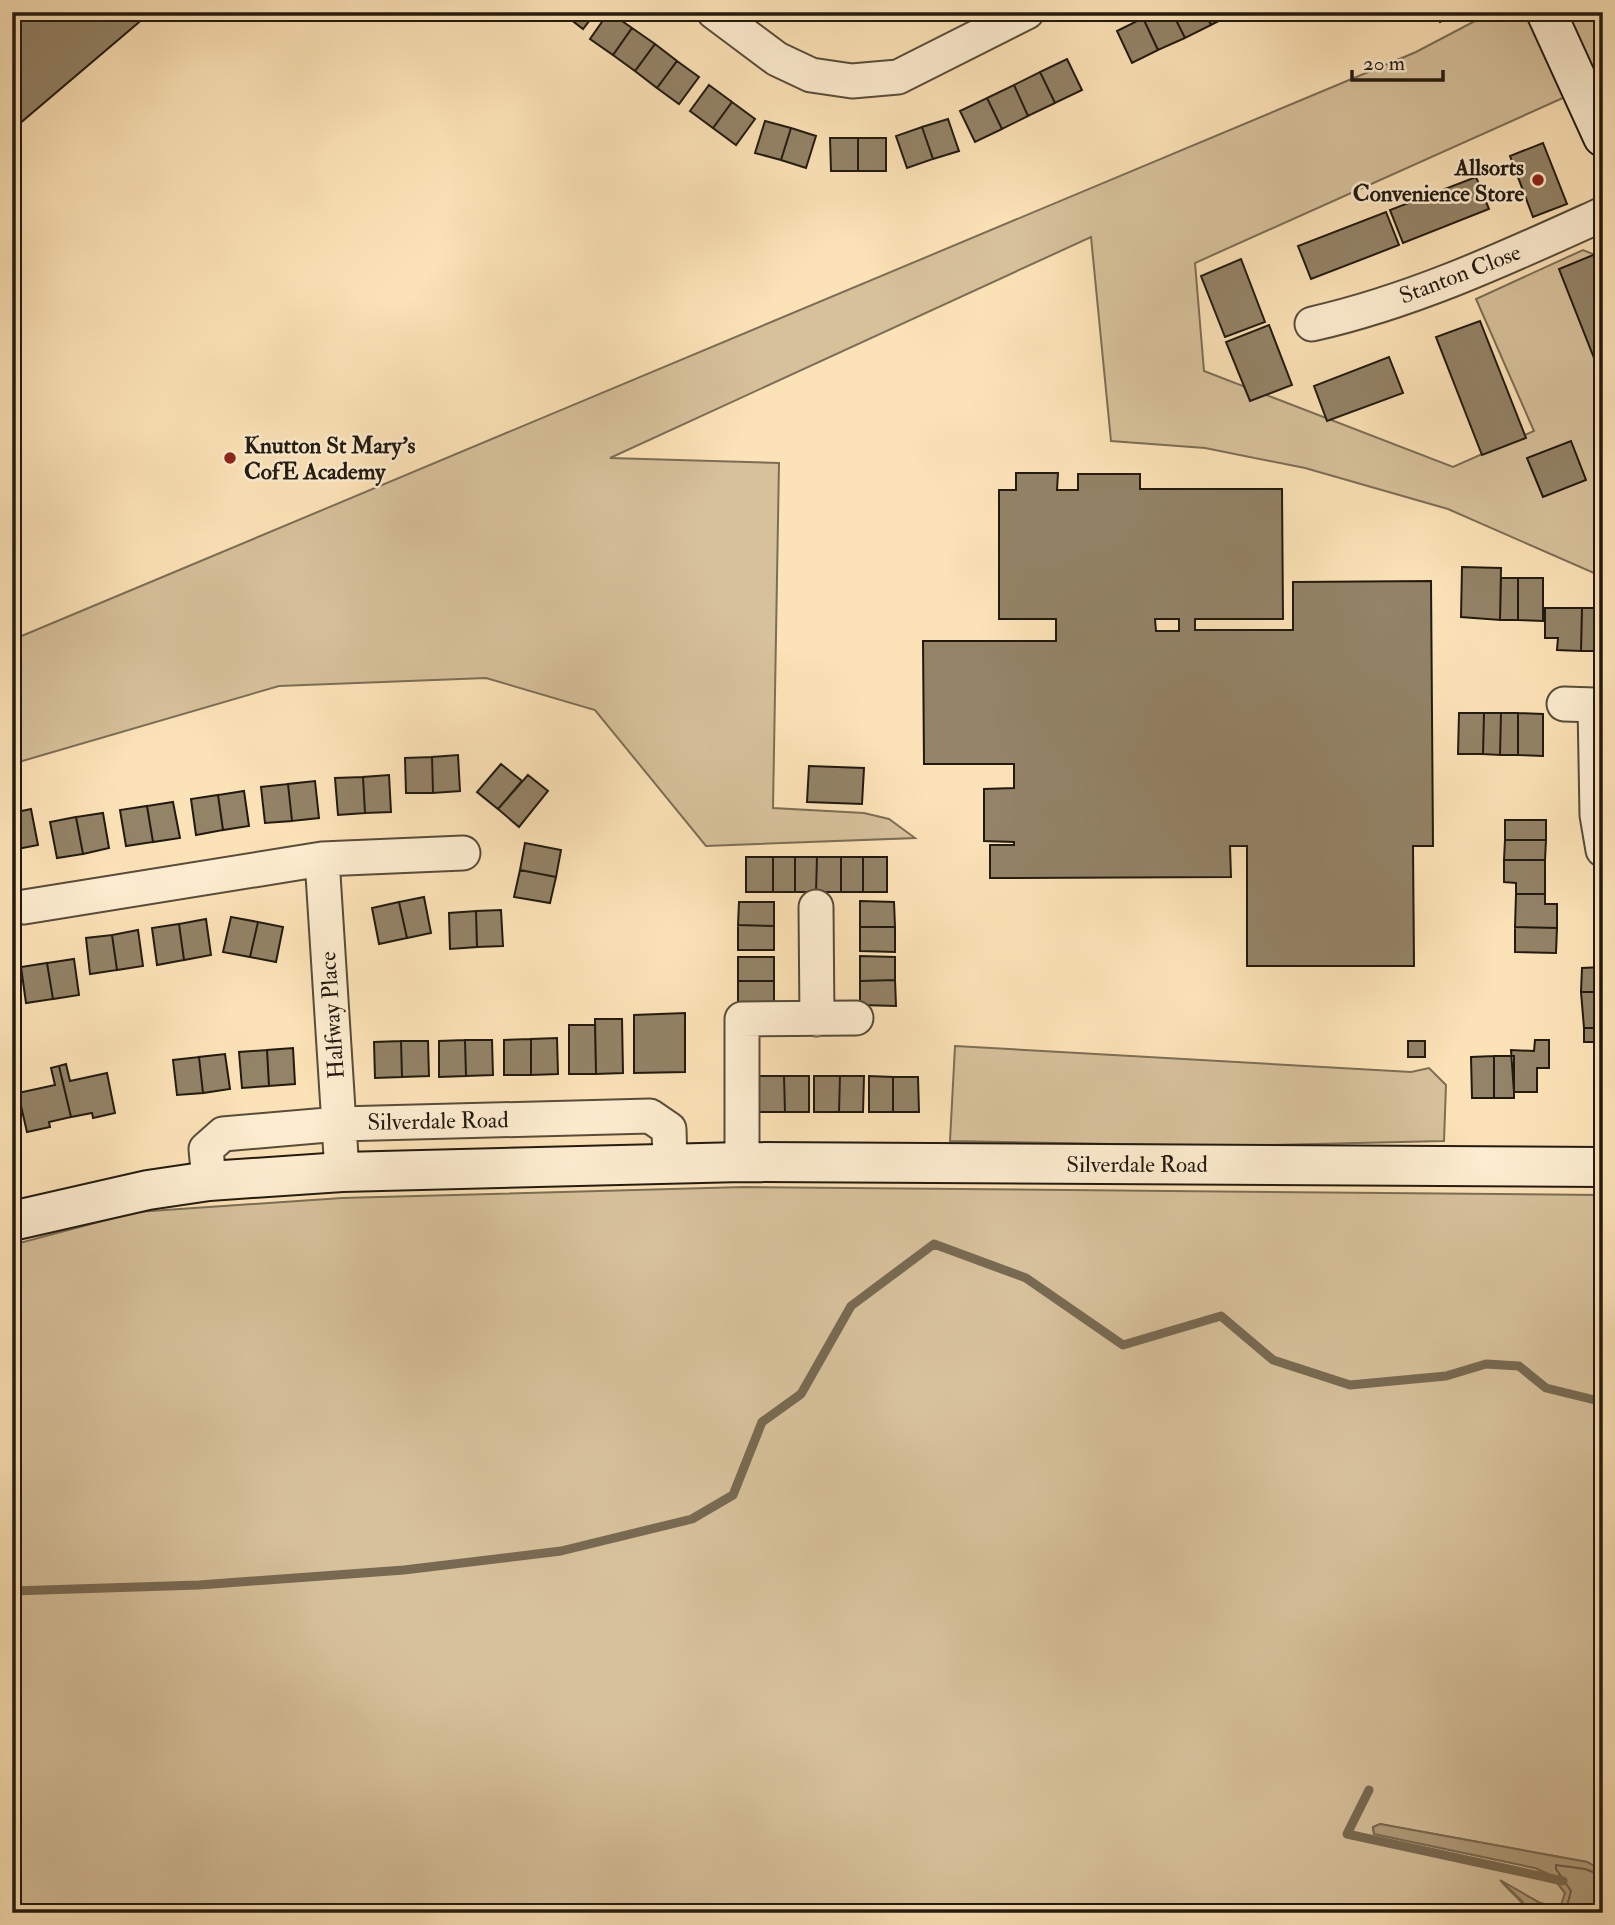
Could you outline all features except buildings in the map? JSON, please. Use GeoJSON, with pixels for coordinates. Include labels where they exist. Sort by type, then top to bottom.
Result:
{"type":"FeatureCollection","features":[{"type":"Feature","properties":{"kind":"main road"},"geometry":{"type":"LineString","coordinates":[[1546,12],[1603,136]]}},
{"type":"Feature","properties":{"kind":"main road","name":"Silverdale Road"},"geometry":{"type":"LineString","coordinates":[[12,1221],[208,1165],[342,1172],[670,1146],[741,1163],[1603,1167]]}},
{"type":"Feature","properties":{"kind":"street"},"geometry":{"type":"LineString","coordinates":[[714,12],[776,59],[811,75],[852,81],[898,77],[1027,12]]}},
{"type":"Feature","properties":{"kind":"street","name":"Stanton Close"},"geometry":{"type":"LineString","coordinates":[[1312,324],[1349,315],[1467,276],[1603,214]]}},
{"type":"Feature","properties":{"kind":"street"},"geometry":{"type":"LineString","coordinates":[[1564,704],[1595,705],[1597,815],[1603,850]]}},
{"type":"Feature","properties":{"kind":"street"},"geometry":{"type":"LineString","coordinates":[[24,907],[322,859],[463,853]]}},
{"type":"Feature","properties":{"kind":"street","name":"Halfway Place"},"geometry":{"type":"LineString","coordinates":[[322,859],[342,1172]]}},
{"type":"Feature","properties":{"kind":"street"},"geometry":{"type":"LineString","coordinates":[[816,907],[817,1019]]}},
{"type":"Feature","properties":{"kind":"street"},"geometry":{"type":"LineString","coordinates":[[741,1163],[741,1019],[856,1018]]}},
{"type":"Feature","properties":{"kind":"street","name":"Silverdale Road"},"geometry":{"type":"LineString","coordinates":[[208,1165],[223,1134],[339,1124],[650,1116],[670,1146]]}},
{"type":"Feature","properties":{"kind":"shaded area"},"geometry":{"type":"Polygon","coordinates":[[[1492,12],[1603,12],[1603,80],[1195,263],[1204,371],[1453,467],[1534,431],[1476,299],[1583,250],[1603,258],[1603,577],[1448,509],[1305,468],[1205,448],[1111,441],[1091,237],[610,458],[779,463],[773,808],[864,813],[889,819],[915,838],[706,846],[595,710],[486,678],[279,686],[12,764],[12,640],[1416,52],[1492,12]]]}},
{"type":"Feature","properties":{"kind":"shaded area"},"geometry":{"type":"Polygon","coordinates":[[[955,1046],[1411,1072],[1429,1068],[1446,1085],[1444,1141],[1224,1146],[950,1141],[955,1046]]]}},
{"type":"Feature","properties":{"kind":"shaded area"},"geometry":{"type":"Polygon","coordinates":[[[744,1187],[1603,1195],[1603,1871],[1587,1862],[1380,1824],[1373,1827],[1374,1834],[1535,1868],[1551,1875],[1565,1893],[1561,1908],[1540,1903],[1502,1882],[1529,1913],[12,1913],[12,1245],[136,1212],[342,1198],[744,1187]]]}},
{"type":"Feature","properties":{"kind":"water"},"geometry":{"type":"Polygon","coordinates":[[[1380,1824],[1587,1862],[1603,1871],[1603,1913],[1529,1913],[1522,1901],[1500,1880],[1540,1903],[1560,1908],[1565,1893],[1551,1875],[1535,1868],[1374,1834],[1373,1827],[1380,1824]]]}},
{"type":"Feature","properties":{"kind":"waterway"},"geometry":{"type":"LineString","coordinates":[[12,1591],[199,1585],[404,1570],[561,1551],[692,1519],[733,1495],[762,1422],[801,1394],[851,1306],[934,1244],[1026,1278],[1123,1345],[1221,1316],[1273,1360],[1350,1385],[1446,1376],[1486,1364],[1519,1366],[1546,1388],[1603,1402]]}},
{"type":"Feature","properties":{"kind":"waterway"},"geometry":{"type":"LineString","coordinates":[[1369,1790],[1347,1834],[1563,1881]]}},
{"type":"Feature","properties":{"kind":"place","name":"Allsorts Convenience Store"},"geometry":{"type":"Point","coordinates":[1538,180]}},
{"type":"Feature","properties":{"kind":"place","name":"Knutton St Mary's CofE Academy"},"geometry":{"type":"Point","coordinates":[230,458]}}]}
